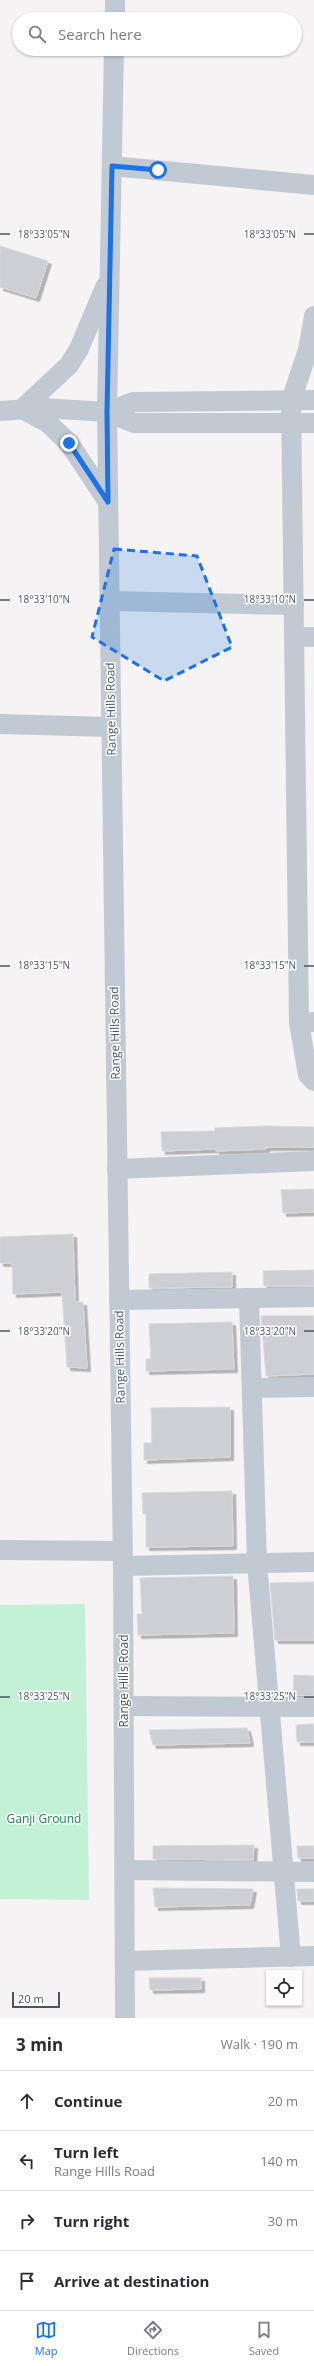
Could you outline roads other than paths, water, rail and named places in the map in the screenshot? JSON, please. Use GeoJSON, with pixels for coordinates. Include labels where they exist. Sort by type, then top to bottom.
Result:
{"type":"FeatureCollection","features":[{"type":"Feature","properties":{"kind":"street"},"geometry":{"type":"LineString","coordinates":[[115,0],[115,12]]}},
{"type":"Feature","properties":{"kind":"street","name":"Range Hills Road"},"geometry":{"type":"LineString","coordinates":[[114,56],[107,412],[123,1558],[125,2018]]}},
{"type":"Feature","properties":{"kind":"street"},"geometry":{"type":"LineString","coordinates":[[112,166],[314,186]]}},
{"type":"Feature","properties":{"kind":"street"},"geometry":{"type":"LineString","coordinates":[[22,409],[69,365],[79,349],[110,276]]}},
{"type":"Feature","properties":{"kind":"street"},"geometry":{"type":"LineString","coordinates":[[314,316],[308,350],[291,400],[294,637],[308,1075],[314,1081]]}},
{"type":"Feature","properties":{"kind":"street"},"geometry":{"type":"LineString","coordinates":[[107,412],[133,402],[314,400]]}},
{"type":"Feature","properties":{"kind":"street"},"geometry":{"type":"LineString","coordinates":[[0,411],[42,408],[107,412],[134,423],[314,423]]}},
{"type":"Feature","properties":{"kind":"street"},"geometry":{"type":"LineString","coordinates":[[22,409],[48,423],[69,443],[108,502]]}},
{"type":"Feature","properties":{"kind":"street"},"geometry":{"type":"LineString","coordinates":[[110,601],[294,605]]}},
{"type":"Feature","properties":{"kind":"street"},"geometry":{"type":"LineString","coordinates":[[294,637],[314,637]]}},
{"type":"Feature","properties":{"kind":"street"},"geometry":{"type":"LineString","coordinates":[[0,724],[111,727]]}},
{"type":"Feature","properties":{"kind":"street"},"geometry":{"type":"LineString","coordinates":[[117,1169],[314,1162]]}},
{"type":"Feature","properties":{"kind":"street"},"geometry":{"type":"LineString","coordinates":[[119,1300],[314,1297]]}},
{"type":"Feature","properties":{"kind":"street"},"geometry":{"type":"LineString","coordinates":[[249,1298],[257,1563],[291,1957]]}},
{"type":"Feature","properties":{"kind":"street"},"geometry":{"type":"LineString","coordinates":[[252,1388],[314,1387]]}},
{"type":"Feature","properties":{"kind":"street"},"geometry":{"type":"LineString","coordinates":[[0,1550],[123,1558],[257,1563],[314,1562]]}},
{"type":"Feature","properties":{"kind":"street"},"geometry":{"type":"LineString","coordinates":[[124,1706],[314,1707]]}},
{"type":"Feature","properties":{"kind":"street"},"geometry":{"type":"LineString","coordinates":[[125,1870],[314,1872]]}},
{"type":"Feature","properties":{"kind":"street"},"geometry":{"type":"LineString","coordinates":[[125,1961],[314,1956]]}},
{"type":"Feature","properties":{"kind":"park label","name":"Ganji Ground"},"geometry":{"type":"Point","coordinates":[44,1819]}}]}
